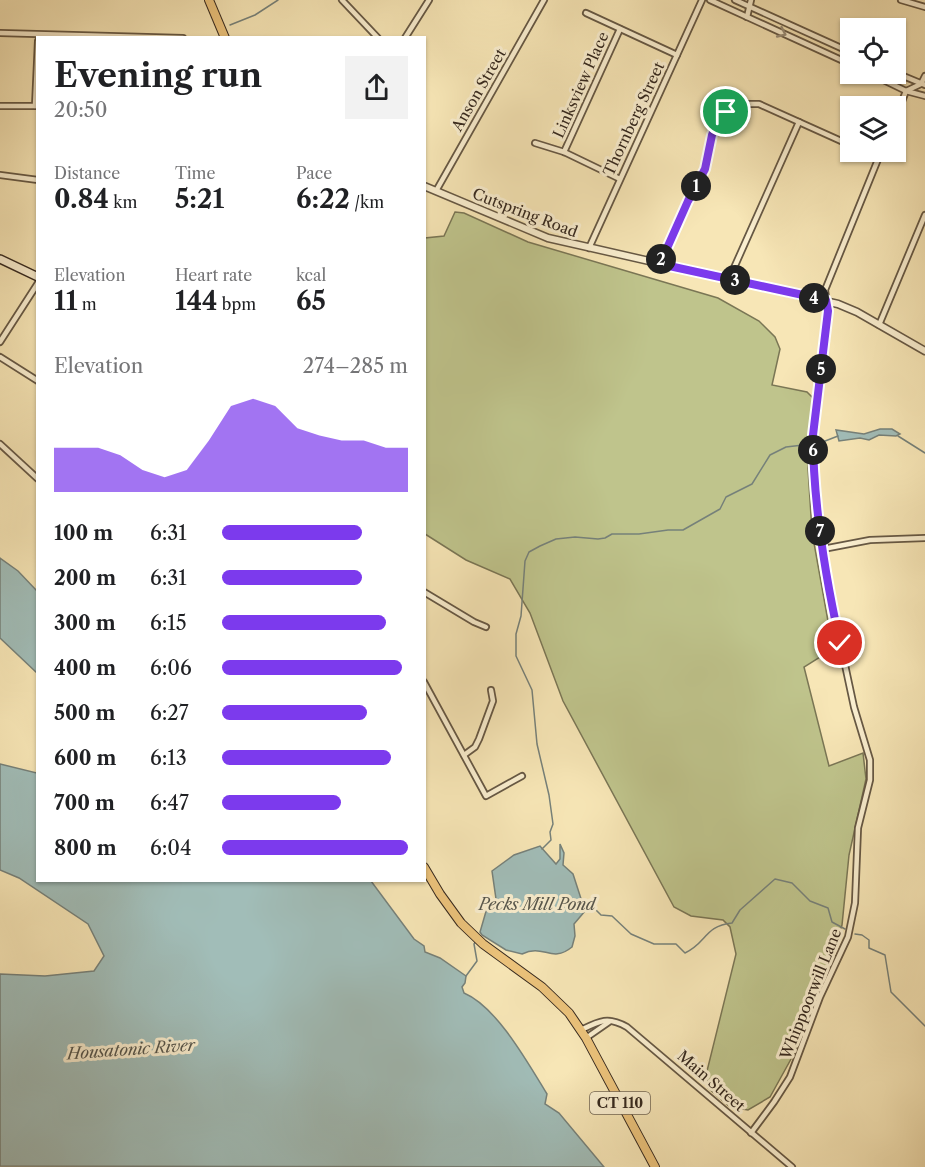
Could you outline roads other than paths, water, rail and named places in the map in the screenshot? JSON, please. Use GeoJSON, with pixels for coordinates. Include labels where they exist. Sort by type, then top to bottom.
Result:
{"type":"FeatureCollection","features":[{"type":"Feature","properties":{"kind":"main road"},"geometry":{"type":"LineString","coordinates":[[209,0],[224,36]]}},
{"type":"Feature","properties":{"kind":"main road"},"geometry":{"type":"LineString","coordinates":[[0,259],[36,276]]}},
{"type":"Feature","properties":{"kind":"main road","name":"CT 110"},"geometry":{"type":"LineString","coordinates":[[426,870],[452,912],[478,940],[551,994],[569,1013],[586,1038],[655,1167]]}},
{"type":"Feature","properties":{"kind":"street"},"geometry":{"type":"LineString","coordinates":[[342,0],[376,36]]}},
{"type":"Feature","properties":{"kind":"street"},"geometry":{"type":"LineString","coordinates":[[406,36],[429,0]]}},
{"type":"Feature","properties":{"kind":"street","name":"Anson Street"},"geometry":{"type":"LineString","coordinates":[[436,191],[544,0]]}},
{"type":"Feature","properties":{"kind":"street","name":"Thornberg Street"},"geometry":{"type":"LineString","coordinates":[[589,248],[702,0]]}},
{"type":"Feature","properties":{"kind":"street"},"geometry":{"type":"LineString","coordinates":[[710,0],[840,59]]}},
{"type":"Feature","properties":{"kind":"street"},"geometry":{"type":"LineString","coordinates":[[735,0],[840,48]]}},
{"type":"Feature","properties":{"kind":"street"},"geometry":{"type":"LineString","coordinates":[[747,17],[751,0]]}},
{"type":"Feature","properties":{"kind":"street"},"geometry":{"type":"LineString","coordinates":[[901,0],[925,7]]}},
{"type":"Feature","properties":{"kind":"street"},"geometry":{"type":"LineString","coordinates":[[586,13],[677,55]]}},
{"type":"Feature","properties":{"kind":"street","name":"Linksview Place"},"geometry":{"type":"LineString","coordinates":[[564,152],[620,29]]}},
{"type":"Feature","properties":{"kind":"street"},"geometry":{"type":"LineString","coordinates":[[0,33],[36,37]]}},
{"type":"Feature","properties":{"kind":"street"},"geometry":{"type":"LineString","coordinates":[[923,85],[925,76]]}},
{"type":"Feature","properties":{"kind":"street"},"geometry":{"type":"LineString","coordinates":[[906,77],[923,85]]}},
{"type":"Feature","properties":{"kind":"street"},"geometry":{"type":"LineString","coordinates":[[892,84],[925,96]]}},
{"type":"Feature","properties":{"kind":"street"},"geometry":{"type":"LineString","coordinates":[[904,96],[906,91],[923,85]]}},
{"type":"Feature","properties":{"kind":"street"},"geometry":{"type":"LineString","coordinates":[[660,264],[705,169],[712,135],[719,118],[737,106],[752,103],[765,106],[840,140]]}},
{"type":"Feature","properties":{"kind":"street"},"geometry":{"type":"LineString","coordinates":[[0,106],[36,106]]}},
{"type":"Feature","properties":{"kind":"street"},"geometry":{"type":"LineString","coordinates":[[729,279],[799,122]]}},
{"type":"Feature","properties":{"kind":"street"},"geometry":{"type":"LineString","coordinates":[[535,143],[564,152],[620,179]]}},
{"type":"Feature","properties":{"kind":"street","name":"Whippoorwill Lane"},"geometry":{"type":"LineString","coordinates":[[750,1133],[783,1089],[797,1063],[820,997],[848,937],[855,903],[858,828],[868,791],[871,769],[854,707],[823,549],[813,435],[828,311],[825,290],[877,162]]}},
{"type":"Feature","properties":{"kind":"street"},"geometry":{"type":"LineString","coordinates":[[0,175],[36,180]]}},
{"type":"Feature","properties":{"kind":"street","name":"Cutspring Road"},"geometry":{"type":"LineString","coordinates":[[426,187],[548,238],[826,300],[848,307],[925,351]]}},
{"type":"Feature","properties":{"kind":"street"},"geometry":{"type":"LineString","coordinates":[[879,325],[925,215]]}},
{"type":"Feature","properties":{"kind":"street"},"geometry":{"type":"LineString","coordinates":[[0,342],[36,286]]}},
{"type":"Feature","properties":{"kind":"street"},"geometry":{"type":"LineString","coordinates":[[0,357],[36,380]]}},
{"type":"Feature","properties":{"kind":"street"},"geometry":{"type":"LineString","coordinates":[[0,444],[36,477]]}},
{"type":"Feature","properties":{"kind":"street"},"geometry":{"type":"LineString","coordinates":[[823,549],[870,540],[925,538]]}},
{"type":"Feature","properties":{"kind":"street"},"geometry":{"type":"LineString","coordinates":[[426,593],[486,627]]}},
{"type":"Feature","properties":{"kind":"street"},"geometry":{"type":"LineString","coordinates":[[426,686],[486,796],[522,776]]}},
{"type":"Feature","properties":{"kind":"street"},"geometry":{"type":"LineString","coordinates":[[464,755],[475,747],[479,740],[494,701],[491,690]]}},
{"type":"Feature","properties":{"kind":"street"},"geometry":{"type":"LineString","coordinates":[[581,1030],[602,1020],[609,1022]]}},
{"type":"Feature","properties":{"kind":"street"},"geometry":{"type":"LineString","coordinates":[[586,1038],[609,1022]]}},
{"type":"Feature","properties":{"kind":"street","name":"Main Street"},"geometry":{"type":"LineString","coordinates":[[609,1022],[619,1023],[631,1030],[792,1167]]}},
{"type":"Feature","properties":{"kind":"water"},"geometry":{"type":"Polygon","coordinates":[[[880,429],[892,429],[900,434],[896,436],[879,435],[869,440],[860,438],[839,441],[836,430],[864,434],[880,429]]]}},
{"type":"Feature","properties":{"kind":"water"},"geometry":{"type":"Polygon","coordinates":[[[0,558],[18,571],[36,590],[36,672],[0,638],[0,558]]]}},
{"type":"Feature","properties":{"kind":"water","name":"Housatonic River"},"geometry":{"type":"Polygon","coordinates":[[[0,764],[36,773],[36,882],[372,882],[414,939],[424,946],[425,952],[440,958],[466,976],[462,987],[464,993],[488,1010],[500,1023],[547,1094],[545,1104],[559,1113],[604,1167],[0,1166],[0,974],[45,976],[94,971],[104,956],[88,924],[19,878],[0,870],[0,764]]]}},
{"type":"Feature","properties":{"kind":"water","name":"Pecks Mill Pond"},"geometry":{"type":"Polygon","coordinates":[[[560,844],[564,853],[563,865],[573,874],[585,911],[574,924],[575,936],[572,947],[558,954],[530,951],[522,954],[506,950],[482,935],[480,932],[487,908],[496,899],[492,871],[514,855],[540,846],[556,864],[560,859],[560,844]]]}},
{"type":"Feature","properties":{"kind":"waterway"},"geometry":{"type":"LineString","coordinates":[[230,25],[255,15],[278,0]]}},
{"type":"Feature","properties":{"kind":"waterway"},"geometry":{"type":"LineString","coordinates":[[542,849],[551,840],[550,832],[553,824],[537,744],[532,690],[516,656],[516,634],[521,616],[525,561],[529,552],[556,539],[575,537],[598,539],[612,534],[683,530],[720,509],[726,497],[752,484],[770,455],[786,447],[820,443],[838,436]]}},
{"type":"Feature","properties":{"kind":"waterway"},"geometry":{"type":"LineString","coordinates":[[898,436],[925,453]]}},
{"type":"Feature","properties":{"kind":"waterway"},"geometry":{"type":"LineString","coordinates":[[581,906],[592,906],[601,915],[612,916],[631,934],[654,944],[676,944],[685,953],[698,945],[711,931],[732,923],[740,910],[775,879],[792,883],[810,901],[828,908],[832,922],[845,929]]}},
{"type":"Feature","properties":{"kind":"waterway"},"geometry":{"type":"LineString","coordinates":[[855,934],[862,935],[869,940],[869,948],[885,955],[891,992],[925,1026]]}},
{"type":"Feature","properties":{"kind":"waterway"},"geometry":{"type":"LineString","coordinates":[[466,976],[477,961],[474,944],[476,941]]}}]}
